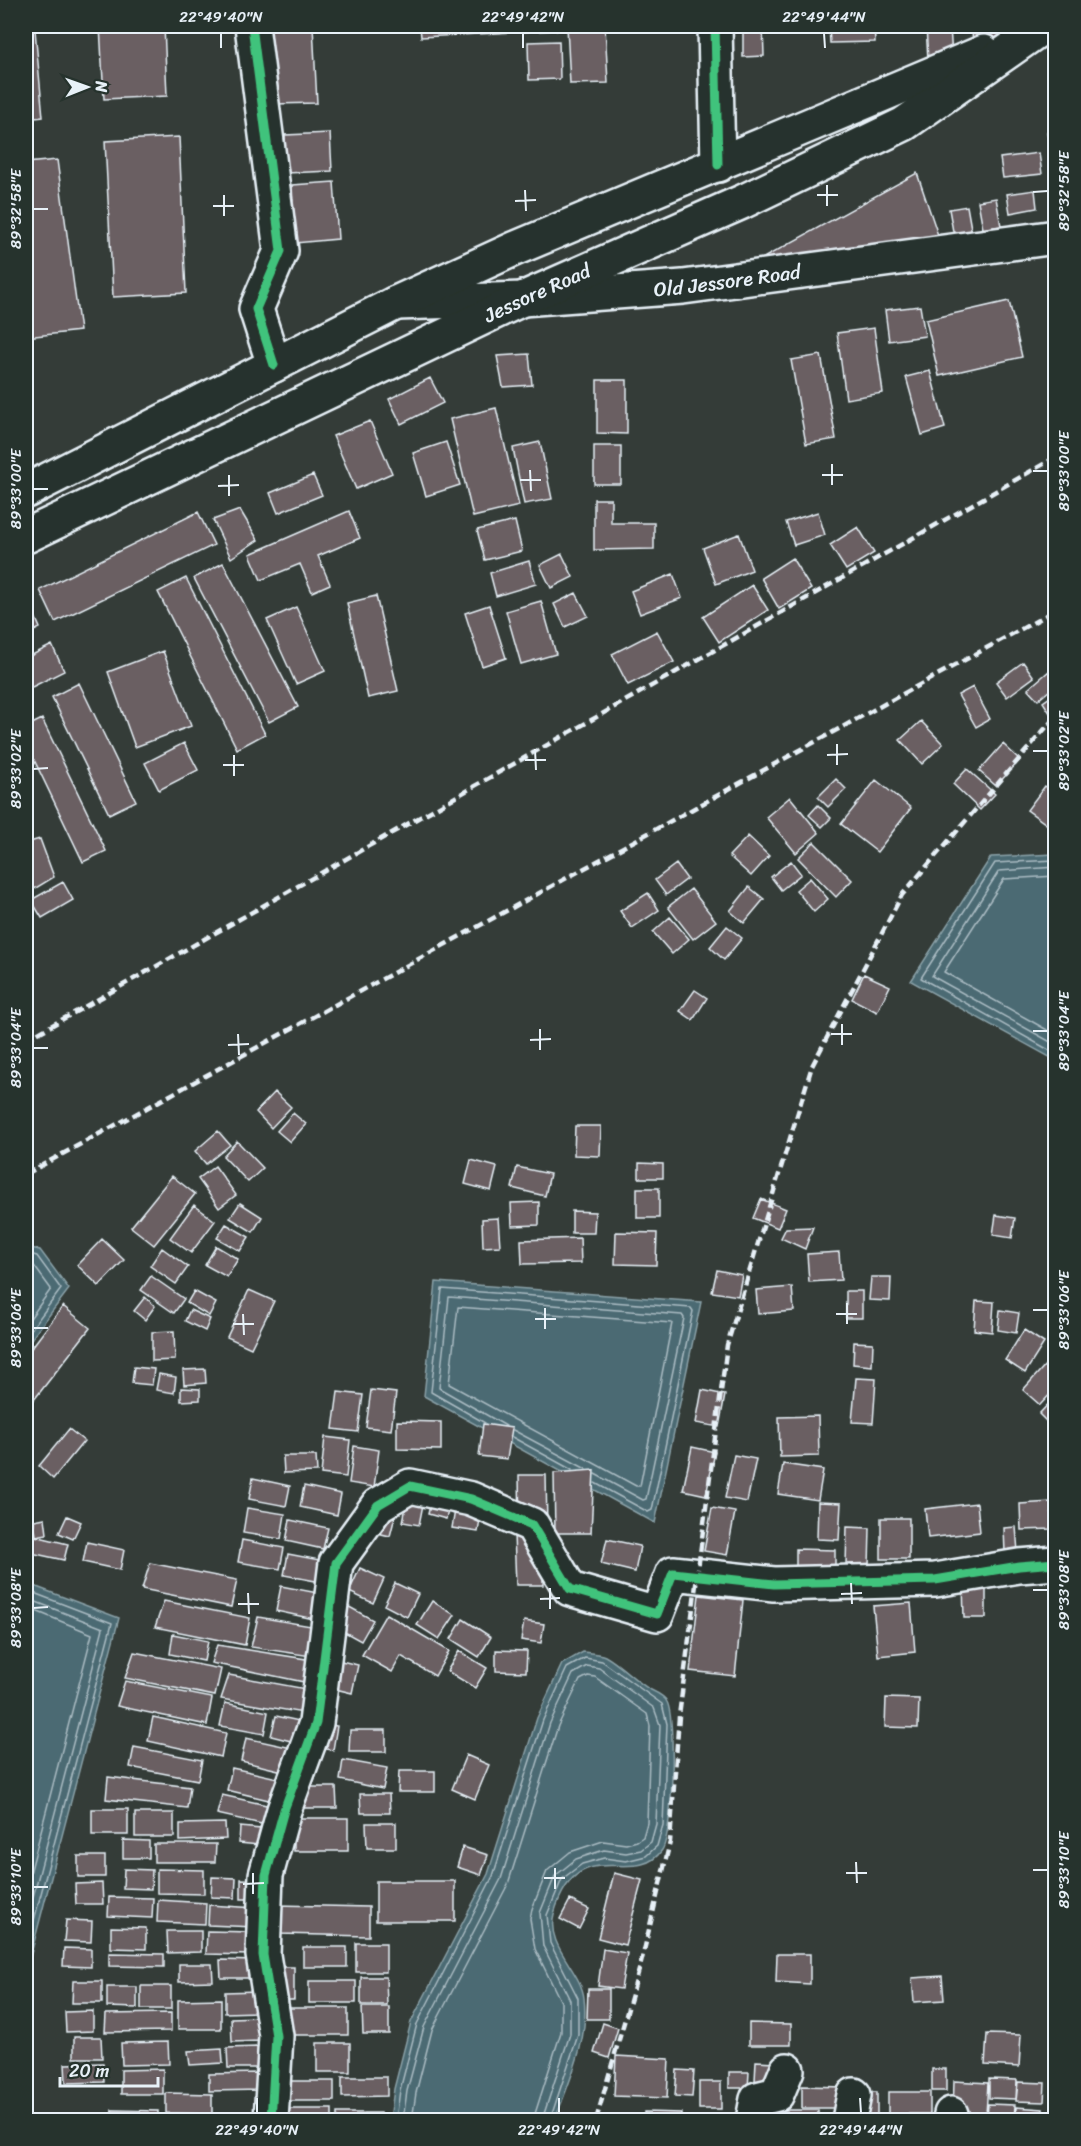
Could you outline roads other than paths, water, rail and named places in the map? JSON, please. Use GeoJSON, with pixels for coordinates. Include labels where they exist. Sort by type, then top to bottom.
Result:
{"type":"FeatureCollection","features":[{"type":"Feature","properties":{"kind":"main road"},"geometry":{"type":"LineString","coordinates":[[252,26],[281,251],[256,309],[274,365]]}},
{"type":"Feature","properties":{"kind":"main road"},"geometry":{"type":"LineString","coordinates":[[715,26],[718,165]]}},
{"type":"Feature","properties":{"kind":"main road","name":"Jessore Road"},"geometry":{"type":"LineString","coordinates":[[26,491],[396,303],[514,249],[1040,28]]}},
{"type":"Feature","properties":{"kind":"main road","name":"Jessore Road"},"geometry":{"type":"LineString","coordinates":[[26,536],[522,299],[742,202],[904,124],[1040,28]]}},
{"type":"Feature","properties":{"kind":"main road","name":"Old Jessore Road"},"geometry":{"type":"LineString","coordinates":[[396,303],[522,299],[683,287],[1056,237]]}},
{"type":"Feature","properties":{"kind":"main road"},"geometry":{"type":"LineString","coordinates":[[271,2121],[276,2036],[263,1955],[266,1875],[284,1810],[316,1723],[336,1563],[378,1505],[410,1486],[471,1499],[532,1525],[570,1589],[657,1614],[673,1573],[774,1584],[935,1580],[1056,1563]]}},
{"type":"Feature","properties":{"kind":"main road"},"geometry":{"type":"LineString","coordinates":[[753,2121],[757,2099],[777,2094],[787,2070]]}},
{"type":"Feature","properties":{"kind":"water"},"geometry":{"type":"Polygon","coordinates":[[[1056,854],[1055,1060],[911,981],[991,857],[1056,854]]]}},
{"type":"Feature","properties":{"kind":"water"},"geometry":{"type":"Polygon","coordinates":[[[26,1247],[40,1250],[69,1289],[26,1346],[26,1247]]]}},
{"type":"Feature","properties":{"kind":"water"},"geometry":{"type":"Polygon","coordinates":[[[436,1282],[701,1302],[655,1523],[424,1396],[436,1282]]]}},
{"type":"Feature","properties":{"kind":"water"},"geometry":{"type":"Polygon","coordinates":[[[26,1583],[119,1618],[26,1973],[26,1583]]]}},
{"type":"Feature","properties":{"kind":"water"},"geometry":{"type":"Polygon","coordinates":[[[583,1652],[605,1656],[666,1700],[672,1730],[671,1801],[666,1840],[662,1850],[651,1861],[637,1865],[592,1867],[577,1874],[564,1889],[554,1914],[554,1937],[577,1978],[584,1998],[585,2014],[577,2060],[555,2120],[390,2120],[394,2089],[411,2022],[488,1874],[537,1718],[562,1664],[583,1652]]]}},
{"type":"Feature","properties":{"kind":"railway"},"geometry":{"type":"LineString","coordinates":[[26,1040],[1056,457]]}},
{"type":"Feature","properties":{"kind":"railway"},"geometry":{"type":"LineString","coordinates":[[26,1174],[1056,610]]}},
{"type":"Feature","properties":{"kind":"railway"},"geometry":{"type":"LineString","coordinates":[[596,2120],[641,1963],[670,1842],[679,1716],[727,1345],[812,1066],[902,895],[1056,716]]}}]}
